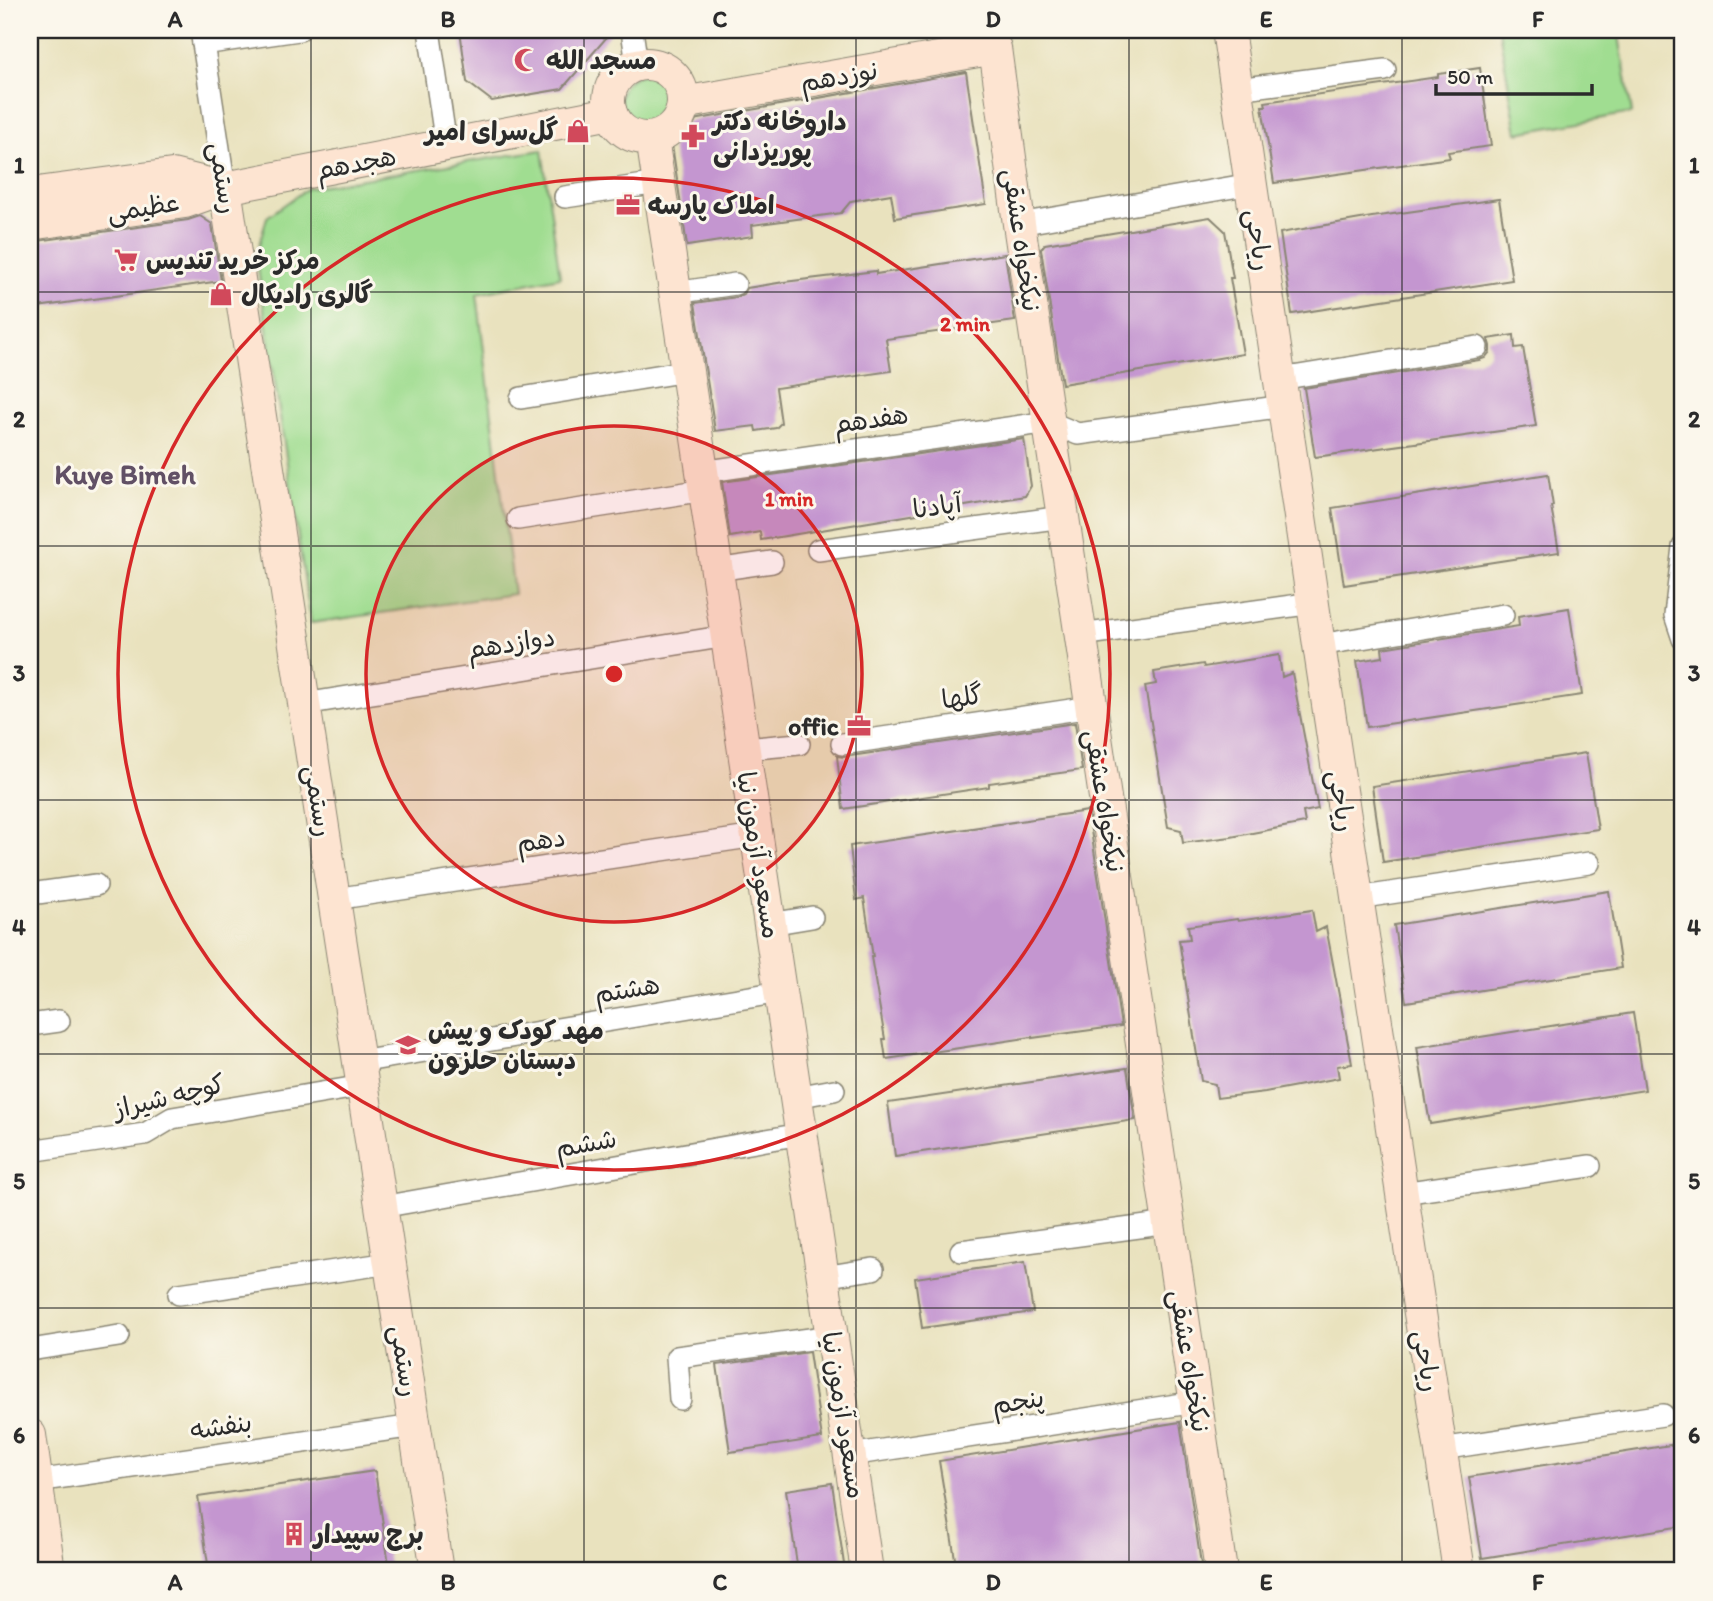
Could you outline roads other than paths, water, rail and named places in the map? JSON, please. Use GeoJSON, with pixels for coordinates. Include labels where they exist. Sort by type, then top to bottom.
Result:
{"type":"FeatureCollection","features":[{"type":"Feature","properties":{"kind":"street"},"geometry":{"type":"LineString","coordinates":[[202,37],[299,30]]}},
{"type":"Feature","properties":{"kind":"street"},"geometry":{"type":"LineString","coordinates":[[429,30],[446,145]]}},
{"type":"Feature","properties":{"kind":"street"},"geometry":{"type":"LineString","coordinates":[[632,30],[637,65]]}},
{"type":"Feature","properties":{"kind":"street","name":"ریاحی"},"geometry":{"type":"LineString","coordinates":[[1228,30],[1459,1571]]}},
{"type":"Feature","properties":{"kind":"street","name":"رستمی"},"geometry":{"type":"LineString","coordinates":[[202,37],[437,1571]]}},
{"type":"Feature","properties":{"kind":"street","name":"نوزدهم"},"geometry":{"type":"LineString","coordinates":[[683,103],[993,39]]}},
{"type":"Feature","properties":{"kind":"street","name":"نیکخواه عشقی"},"geometry":{"type":"LineString","coordinates":[[993,39],[1221,1571]]}},
{"type":"Feature","properties":{"kind":"street"},"geometry":{"type":"LineString","coordinates":[[649,64],[660,66],[678,81],[683,103],[681,116],[664,134],[639,138],[617,125],[608,101],[617,78],[637,65],[649,64]]}},
{"type":"Feature","properties":{"kind":"street"},"geometry":{"type":"LineString","coordinates":[[1237,89],[1385,70]]}},
{"type":"Feature","properties":{"kind":"street","name":"هجدهم"},"geometry":{"type":"LineString","coordinates":[[225,188],[611,113]]}},
{"type":"Feature","properties":{"kind":"street","name":"مسعود آزمون نیا"},"geometry":{"type":"LineString","coordinates":[[652,138],[867,1571]]}},
{"type":"Feature","properties":{"kind":"street","name":"عظیمی"},"geometry":{"type":"LineString","coordinates":[[30,194],[172,175],[225,188]]}},
{"type":"Feature","properties":{"kind":"street"},"geometry":{"type":"LineString","coordinates":[[565,197],[659,183]]}},
{"type":"Feature","properties":{"kind":"street"},"geometry":{"type":"LineString","coordinates":[[1019,224],[1251,184]]}},
{"type":"Feature","properties":{"kind":"street","name":"عظیمی"},"geometry":{"type":"LineString","coordinates":[[30,224],[184,202],[225,188]]}},
{"type":"Feature","properties":{"kind":"street"},"geometry":{"type":"LineString","coordinates":[[675,293],[735,284]]}},
{"type":"Feature","properties":{"kind":"street"},"geometry":{"type":"LineString","coordinates":[[1049,422],[1078,434],[1282,393],[1477,347]]}},
{"type":"Feature","properties":{"kind":"street"},"geometry":{"type":"LineString","coordinates":[[521,398],[687,371]]}},
{"type":"Feature","properties":{"kind":"street","name":"هفدهم"},"geometry":{"type":"LineString","coordinates":[[518,519],[703,481],[1049,422]]}},
{"type":"Feature","properties":{"kind":"street","name":"آپادنا"},"geometry":{"type":"LineString","coordinates":[[818,550],[1063,517]]}},
{"type":"Feature","properties":{"kind":"street"},"geometry":{"type":"LineString","coordinates":[[1683,547],[1675,615],[1683,639]]}},
{"type":"Feature","properties":{"kind":"street"},"geometry":{"type":"LineString","coordinates":[[716,570],[772,562]]}},
{"type":"Feature","properties":{"kind":"street"},"geometry":{"type":"LineString","coordinates":[[1081,635],[1313,603]]}},
{"type":"Feature","properties":{"kind":"street"},"geometry":{"type":"LineString","coordinates":[[1319,645],[1503,615]]}},
{"type":"Feature","properties":{"kind":"street","name":"دوازدهم"},"geometry":{"type":"LineString","coordinates":[[304,704],[727,636]]}},
{"type":"Feature","properties":{"kind":"street","name":"گلها"},"geometry":{"type":"LineString","coordinates":[[842,744],[1091,707]]}},
{"type":"Feature","properties":{"kind":"street"},"geometry":{"type":"LineString","coordinates":[[744,749],[799,744]]}},
{"type":"Feature","properties":{"kind":"street","name":"دهم"},"geometry":{"type":"LineString","coordinates":[[334,899],[757,836]]}},
{"type":"Feature","properties":{"kind":"street"},"geometry":{"type":"LineString","coordinates":[[1357,898],[1589,863]]}},
{"type":"Feature","properties":{"kind":"street"},"geometry":{"type":"LineString","coordinates":[[30,894],[96,885]]}},
{"type":"Feature","properties":{"kind":"street"},"geometry":{"type":"LineString","coordinates":[[770,924],[812,917]]}},
{"type":"Feature","properties":{"kind":"street","name":"هشتم"},"geometry":{"type":"LineString","coordinates":[[361,1074],[780,992]]}},
{"type":"Feature","properties":{"kind":"street"},"geometry":{"type":"LineString","coordinates":[[30,1025],[60,1021]]}},
{"type":"Feature","properties":{"kind":"street","name":"کوچه شیراز"},"geometry":{"type":"LineString","coordinates":[[30,1150],[145,1134],[172,1118],[361,1074]]}},
{"type":"Feature","properties":{"kind":"street"},"geometry":{"type":"LineString","coordinates":[[796,1097],[834,1090]]}},
{"type":"Feature","properties":{"kind":"street","name":"ششم"},"geometry":{"type":"LineString","coordinates":[[381,1207],[801,1134]]}},
{"type":"Feature","properties":{"kind":"street"},"geometry":{"type":"LineString","coordinates":[[1402,1193],[1590,1166]]}},
{"type":"Feature","properties":{"kind":"street"},"geometry":{"type":"LineString","coordinates":[[961,1251],[1169,1223]]}},
{"type":"Feature","properties":{"kind":"street"},"geometry":{"type":"LineString","coordinates":[[179,1294],[390,1263]]}},
{"type":"Feature","properties":{"kind":"street"},"geometry":{"type":"LineString","coordinates":[[823,1277],[873,1269]]}},
{"type":"Feature","properties":{"kind":"street"},"geometry":{"type":"LineString","coordinates":[[30,1350],[119,1336]]}},
{"type":"Feature","properties":{"kind":"street"},"geometry":{"type":"LineString","coordinates":[[680,1399],[677,1357],[832,1336]]}},
{"type":"Feature","properties":{"kind":"street","name":"پنجم"},"geometry":{"type":"LineString","coordinates":[[850,1455],[1196,1402]]}},
{"type":"Feature","properties":{"kind":"street"},"geometry":{"type":"LineString","coordinates":[[1441,1450],[1663,1415]]}},
{"type":"Feature","properties":{"kind":"street","name":"بنفشه"},"geometry":{"type":"LineString","coordinates":[[36,1481],[414,1426]]}},
{"type":"Feature","properties":{"kind":"street"},"geometry":{"type":"LineString","coordinates":[[30,1435],[49,1571]]}},
{"type":"Feature","properties":{"kind":"place","name":"مسجد الله"},"geometry":{"type":"Point","coordinates":[526,60]}},
{"type":"Feature","properties":{"kind":"place","name":"گل‌سرای امیر"},"geometry":{"type":"Point","coordinates":[578,131]}},
{"type":"Feature","properties":{"kind":"place","name":"داروخانه دکتر پوریزدانی"},"geometry":{"type":"Point","coordinates":[693,136]}},
{"type":"Feature","properties":{"kind":"place","name":"املاک پارسه"},"geometry":{"type":"Point","coordinates":[628,205]}},
{"type":"Feature","properties":{"kind":"place","name":"مرکز خرید تندیس"},"geometry":{"type":"Point","coordinates":[126,260]}},
{"type":"Feature","properties":{"kind":"place","name":"گالری رادیکال"},"geometry":{"type":"Point","coordinates":[221,294]}},
{"type":"Feature","properties":{"kind":"place","name":"offic"},"geometry":{"type":"Point","coordinates":[859,726]}},
{"type":"Feature","properties":{"kind":"place","name":"مهد کودک و پیش دبستان حلزون"},"geometry":{"type":"Point","coordinates":[408,1045]}},
{"type":"Feature","properties":{"kind":"place","name":"برج سپیدار"},"geometry":{"type":"Point","coordinates":[294,1534]}},
{"type":"Feature","properties":{"kind":"district","name":"Kuye Bimeh"},"geometry":{"type":"Point","coordinates":[125,474]}}]}
